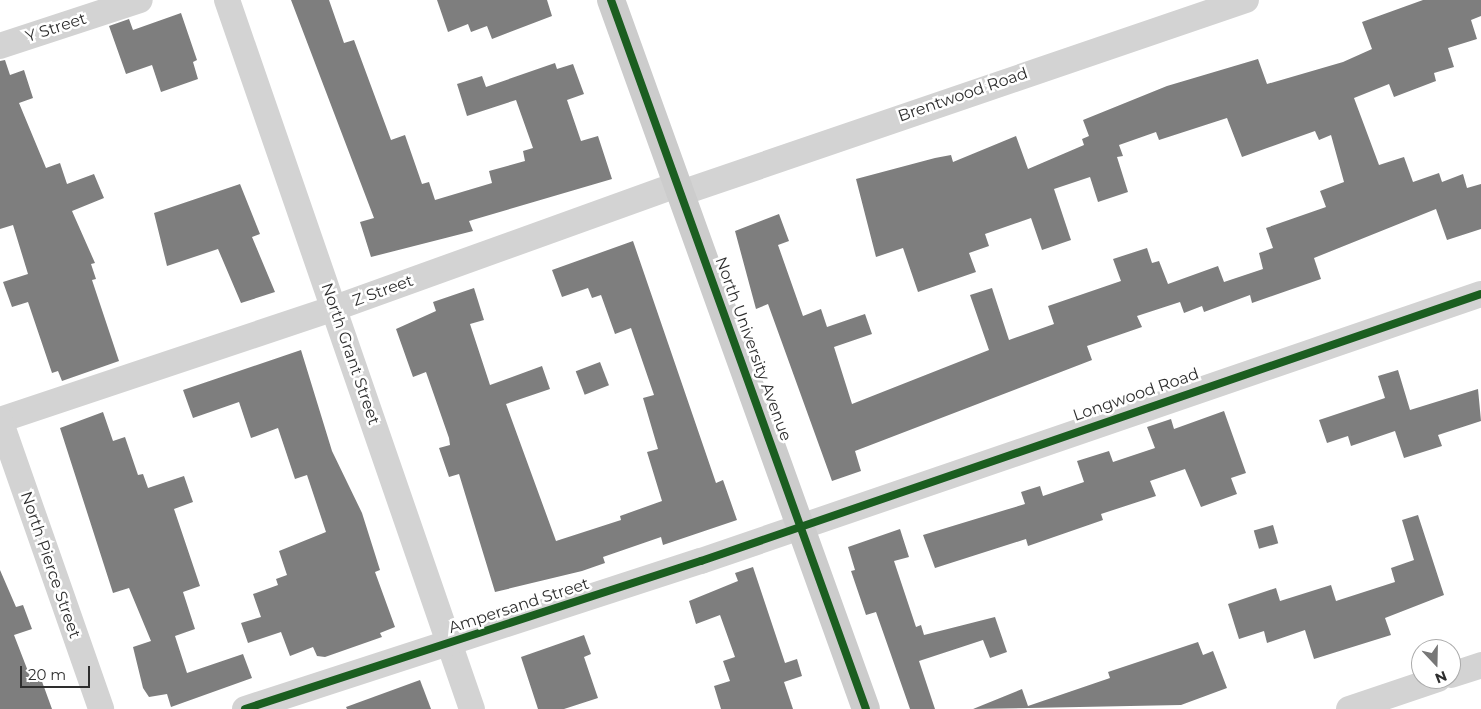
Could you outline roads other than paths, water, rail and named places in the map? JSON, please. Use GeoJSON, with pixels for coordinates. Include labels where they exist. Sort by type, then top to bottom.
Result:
{"type":"FeatureCollection","features":[{"type":"Feature","properties":{"kind":"street","name":"Y Street"},"geometry":{"type":"LineString","coordinates":[[0,46],[140,0]]}},
{"type":"Feature","properties":{"kind":"street","name":"North Grant Street"},"geometry":{"type":"LineString","coordinates":[[227,0],[472,709]]}},
{"type":"Feature","properties":{"kind":"street","name":"North University Avenue"},"geometry":{"type":"LineString","coordinates":[[610,0],[802,527],[866,709]]}},
{"type":"Feature","properties":{"kind":"street","name":"Brentwood Road"},"geometry":{"type":"LineString","coordinates":[[679,189],[1246,0]]}},
{"type":"Feature","properties":{"kind":"street","name":"Z Street"},"geometry":{"type":"LineString","coordinates":[[0,420],[335,308],[679,189]]}},
{"type":"Feature","properties":{"kind":"street","name":"Longwood Road"},"geometry":{"type":"LineString","coordinates":[[802,527],[1481,294]]}},
{"type":"Feature","properties":{"kind":"street","name":"North Pierce Street"},"geometry":{"type":"LineString","coordinates":[[0,420],[101,709]]}},
{"type":"Feature","properties":{"kind":"street","name":"Ampersand Street"},"geometry":{"type":"LineString","coordinates":[[245,709],[802,527]]}},
{"type":"Feature","properties":{"kind":"street"},"geometry":{"type":"LineString","coordinates":[[1461,672],[1481,665]]}},
{"type":"Feature","properties":{"kind":"street"},"geometry":{"type":"LineString","coordinates":[[1350,709],[1411,688]]}}]}
